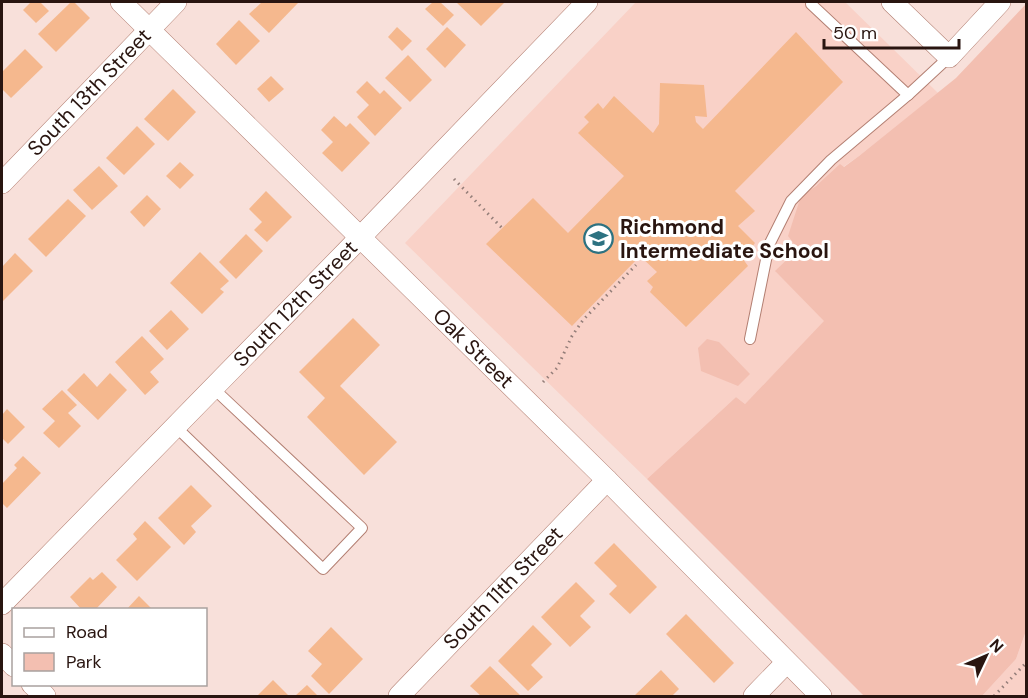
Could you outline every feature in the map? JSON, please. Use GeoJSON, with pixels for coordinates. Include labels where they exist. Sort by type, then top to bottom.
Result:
{"type":"FeatureCollection","features":[{"type":"Feature","properties":{"kind":"street","name":"Oak Street"},"geometry":{"type":"LineString","coordinates":[[121,2],[607,480],[821,696]]}},
{"type":"Feature","properties":{"kind":"street","name":"South 13th Street"},"geometry":{"type":"LineString","coordinates":[[2,183],[176,2]]}},
{"type":"Feature","properties":{"kind":"street","name":"South 12th Street"},"geometry":{"type":"LineString","coordinates":[[2,604],[361,238],[587,2]]}},
{"type":"Feature","properties":{"kind":"street"},"geometry":{"type":"LineString","coordinates":[[892,2],[950,56],[1000,2]]}},
{"type":"Feature","properties":{"kind":"street","name":"South 11th Street"},"geometry":{"type":"LineString","coordinates":[[399,696],[607,480]]}},
{"type":"Feature","properties":{"kind":"street"},"geometry":{"type":"LineString","coordinates":[[754,696],[786,663]]}},
{"type":"Feature","properties":{"kind":"lane"},"geometry":{"type":"LineString","coordinates":[[811,4],[908,95]]}},
{"type":"Feature","properties":{"kind":"lane"},"geometry":{"type":"LineString","coordinates":[[750,339],[769,245],[791,201],[831,160],[950,56]]}},
{"type":"Feature","properties":{"kind":"lane"},"geometry":{"type":"LineString","coordinates":[[176,427],[323,569],[362,528],[213,388]]}},
{"type":"Feature","properties":{"kind":"path"},"geometry":{"type":"LineString","coordinates":[[454,179],[502,228]]}},
{"type":"Feature","properties":{"kind":"path"},"geometry":{"type":"LineString","coordinates":[[543,382],[557,368],[572,336],[583,320],[636,265]]}},
{"type":"Feature","properties":{"kind":"path"},"geometry":{"type":"LineString","coordinates":[[994,696],[1026,663]]}},
{"type":"Feature","properties":{"kind":"shaded area","name":"Richmond Intermediate School"},"geometry":{"type":"Polygon","coordinates":[[[636,2],[845,2],[938,93],[859,156],[801,196],[798,249],[776,272],[825,321],[745,404],[736,397],[647,479],[405,243],[636,2]]]}},
{"type":"Feature","properties":{"kind":"shaded area"},"geometry":{"type":"Polygon","coordinates":[[[1026,632],[1026,696],[982,696],[1016,659],[1026,632]]]}},
{"type":"Feature","properties":{"kind":"green space"},"geometry":{"type":"Polygon","coordinates":[[[1026,4],[1026,631],[1016,659],[982,696],[864,696],[647,479],[736,397],[745,404],[824,321],[775,271],[798,249],[788,236],[801,196],[840,164],[844,167],[859,156],[956,78],[1026,4]]]}},
{"type":"Feature","properties":{"kind":"green space"},"geometry":{"type":"Polygon","coordinates":[[[707,339],[719,342],[750,374],[738,386],[701,371],[698,348],[707,339]]]}},
{"type":"Feature","properties":{"kind":"building"},"geometry":{"type":"Polygon","coordinates":[[[31,2],[40,2],[49,11],[36,23],[23,10],[31,2]]]}},
{"type":"Feature","properties":{"kind":"building"},"geometry":{"type":"Polygon","coordinates":[[[71,2],[74,2],[90,18],[56,52],[38,34],[71,2]]]}},
{"type":"Feature","properties":{"kind":"building"},"geometry":{"type":"Polygon","coordinates":[[[262,2],[298,3],[269,33],[249,14],[262,2]]]}},
{"type":"Feature","properties":{"kind":"building"},"geometry":{"type":"Polygon","coordinates":[[[433,2],[440,2],[454,15],[443,26],[425,9],[433,2]]]}},
{"type":"Feature","properties":{"kind":"building"},"geometry":{"type":"Polygon","coordinates":[[[456,2],[505,2],[481,26],[456,2]]]}},
{"type":"Feature","properties":{"kind":"building"},"geometry":{"type":"Polygon","coordinates":[[[239,20],[260,41],[236,65],[216,44],[239,20]]]}},
{"type":"Feature","properties":{"kind":"building"},"geometry":{"type":"Polygon","coordinates":[[[397,27],[412,41],[402,51],[388,37],[397,27]]]}},
{"type":"Feature","properties":{"kind":"building"},"geometry":{"type":"Polygon","coordinates":[[[447,27],[466,45],[445,68],[426,49],[447,27]]]}},
{"type":"Feature","properties":{"kind":"building"},"geometry":{"type":"Polygon","coordinates":[[[796,32],[843,82],[735,191],[755,211],[738,226],[755,243],[743,259],[748,266],[686,327],[650,292],[653,287],[647,281],[657,272],[640,256],[572,326],[486,244],[533,198],[568,233],[624,176],[578,133],[589,122],[584,117],[598,103],[603,109],[614,96],[653,133],[659,124],[660,83],[704,85],[707,117],[695,116],[696,122],[703,129],[796,32]]]}},
{"type":"Feature","properties":{"kind":"building"},"geometry":{"type":"Polygon","coordinates":[[[25,49],[43,67],[11,98],[2,89],[2,72],[25,49]]]}},
{"type":"Feature","properties":{"kind":"building"},"geometry":{"type":"Polygon","coordinates":[[[408,55],[432,80],[410,102],[385,78],[408,55]]]}},
{"type":"Feature","properties":{"kind":"building"},"geometry":{"type":"Polygon","coordinates":[[[271,76],[284,89],[269,102],[257,89],[271,76]]]}},
{"type":"Feature","properties":{"kind":"building"},"geometry":{"type":"Polygon","coordinates":[[[367,81],[380,94],[384,90],[402,108],[375,136],[357,117],[369,105],[356,92],[367,81]]]}},
{"type":"Feature","properties":{"kind":"building"},"geometry":{"type":"Polygon","coordinates":[[[173,89],[196,112],[168,141],[144,119],[173,89]]]}},
{"type":"Feature","properties":{"kind":"building"},"geometry":{"type":"Polygon","coordinates":[[[334,116],[346,127],[350,123],[370,143],[342,172],[322,153],[333,142],[321,130],[334,116]]]}},
{"type":"Feature","properties":{"kind":"building"},"geometry":{"type":"Polygon","coordinates":[[[137,126],[155,144],[124,175],[106,158],[137,126]]]}},
{"type":"Feature","properties":{"kind":"building"},"geometry":{"type":"Polygon","coordinates":[[[180,162],[194,175],[180,189],[166,176],[180,162]]]}},
{"type":"Feature","properties":{"kind":"building"},"geometry":{"type":"Polygon","coordinates":[[[99,166],[118,186],[92,210],[73,190],[99,166]]]}},
{"type":"Feature","properties":{"kind":"building"},"geometry":{"type":"Polygon","coordinates":[[[266,191],[292,217],[267,242],[254,230],[262,222],[249,209],[266,191]]]}},
{"type":"Feature","properties":{"kind":"building"},"geometry":{"type":"Polygon","coordinates":[[[147,195],[161,209],[144,227],[130,212],[147,195]]]}},
{"type":"Feature","properties":{"kind":"building"},"geometry":{"type":"Polygon","coordinates":[[[68,199],[86,216],[46,257],[28,239],[68,199]]]}},
{"type":"Feature","properties":{"kind":"building"},"geometry":{"type":"Polygon","coordinates":[[[246,234],[263,251],[236,279],[219,262],[246,234]]]}},
{"type":"Feature","properties":{"kind":"building"},"geometry":{"type":"Polygon","coordinates":[[[200,252],[229,281],[220,289],[224,292],[202,314],[170,283],[200,252]]]}},
{"type":"Feature","properties":{"kind":"building"},"geometry":{"type":"Polygon","coordinates":[[[15,253],[33,271],[2,302],[2,267],[15,253]]]}},
{"type":"Feature","properties":{"kind":"building"},"geometry":{"type":"Polygon","coordinates":[[[171,310],[189,329],[167,350],[149,331],[171,310]]]}},
{"type":"Feature","properties":{"kind":"building"},"geometry":{"type":"Polygon","coordinates":[[[353,318],[380,345],[340,386],[397,442],[364,475],[307,417],[325,398],[299,372],[353,318]]]}},
{"type":"Feature","properties":{"kind":"building"},"geometry":{"type":"Polygon","coordinates":[[[142,336],[164,359],[150,372],[159,382],[145,395],[115,362],[142,336]]]}},
{"type":"Feature","properties":{"kind":"building"},"geometry":{"type":"Polygon","coordinates":[[[84,373],[97,387],[110,373],[127,390],[98,420],[67,390],[84,373]]]}},
{"type":"Feature","properties":{"kind":"building"},"geometry":{"type":"Polygon","coordinates":[[[62,390],[77,405],[68,413],[81,426],[59,448],[43,433],[55,421],[42,409],[62,390]]]}},
{"type":"Feature","properties":{"kind":"building"},"geometry":{"type":"Polygon","coordinates":[[[7,409],[25,427],[8,444],[2,438],[2,415],[7,409]]]}},
{"type":"Feature","properties":{"kind":"building"},"geometry":{"type":"Polygon","coordinates":[[[23,456],[41,473],[7,508],[2,503],[2,484],[17,468],[14,465],[23,456]]]}},
{"type":"Feature","properties":{"kind":"building"},"geometry":{"type":"Polygon","coordinates":[[[191,485],[212,506],[191,526],[196,532],[184,545],[158,518],[191,485]]]}},
{"type":"Feature","properties":{"kind":"building"},"geometry":{"type":"Polygon","coordinates":[[[145,521],[171,547],[137,581],[116,560],[137,539],[133,534],[145,521]]]}},
{"type":"Feature","properties":{"kind":"building"},"geometry":{"type":"Polygon","coordinates":[[[614,543],[657,587],[630,614],[609,594],[617,586],[594,563],[614,543]]]}},
{"type":"Feature","properties":{"kind":"building"},"geometry":{"type":"Polygon","coordinates":[[[102,572],[117,587],[97,608],[80,608],[70,597],[90,577],[93,580],[102,572]]]}},
{"type":"Feature","properties":{"kind":"building"},"geometry":{"type":"Polygon","coordinates":[[[576,582],[595,601],[580,616],[591,627],[570,647],[541,617],[576,582]]]}},
{"type":"Feature","properties":{"kind":"building"},"geometry":{"type":"Polygon","coordinates":[[[139,596],[151,608],[128,608],[139,596]]]}},
{"type":"Feature","properties":{"kind":"building"},"geometry":{"type":"Polygon","coordinates":[[[686,614],[734,663],[714,683],[666,634],[686,614]]]}},
{"type":"Feature","properties":{"kind":"building"},"geometry":{"type":"Polygon","coordinates":[[[533,625],[552,644],[531,665],[543,677],[528,691],[498,661],[533,625]]]}},
{"type":"Feature","properties":{"kind":"building"},"geometry":{"type":"Polygon","coordinates":[[[331,627],[363,659],[329,694],[311,676],[322,664],[308,651],[331,627]]]}},
{"type":"Feature","properties":{"kind":"building"},"geometry":{"type":"Polygon","coordinates":[[[490,666],[521,696],[481,696],[470,686],[490,666]]]}},
{"type":"Feature","properties":{"kind":"building"},"geometry":{"type":"Polygon","coordinates":[[[661,670],[679,689],[672,696],[634,696],[661,670]]]}},
{"type":"Feature","properties":{"kind":"building"},"geometry":{"type":"Polygon","coordinates":[[[273,680],[289,696],[257,696],[273,680]]]}},
{"type":"Feature","properties":{"kind":"building"},"geometry":{"type":"Polygon","coordinates":[[[307,685],[318,696],[295,696],[307,685]]]}},
{"type":"Feature","properties":{"kind":"place","name":"Richmond Intermediate School"},"geometry":{"type":"Point","coordinates":[599,239]}}]}
